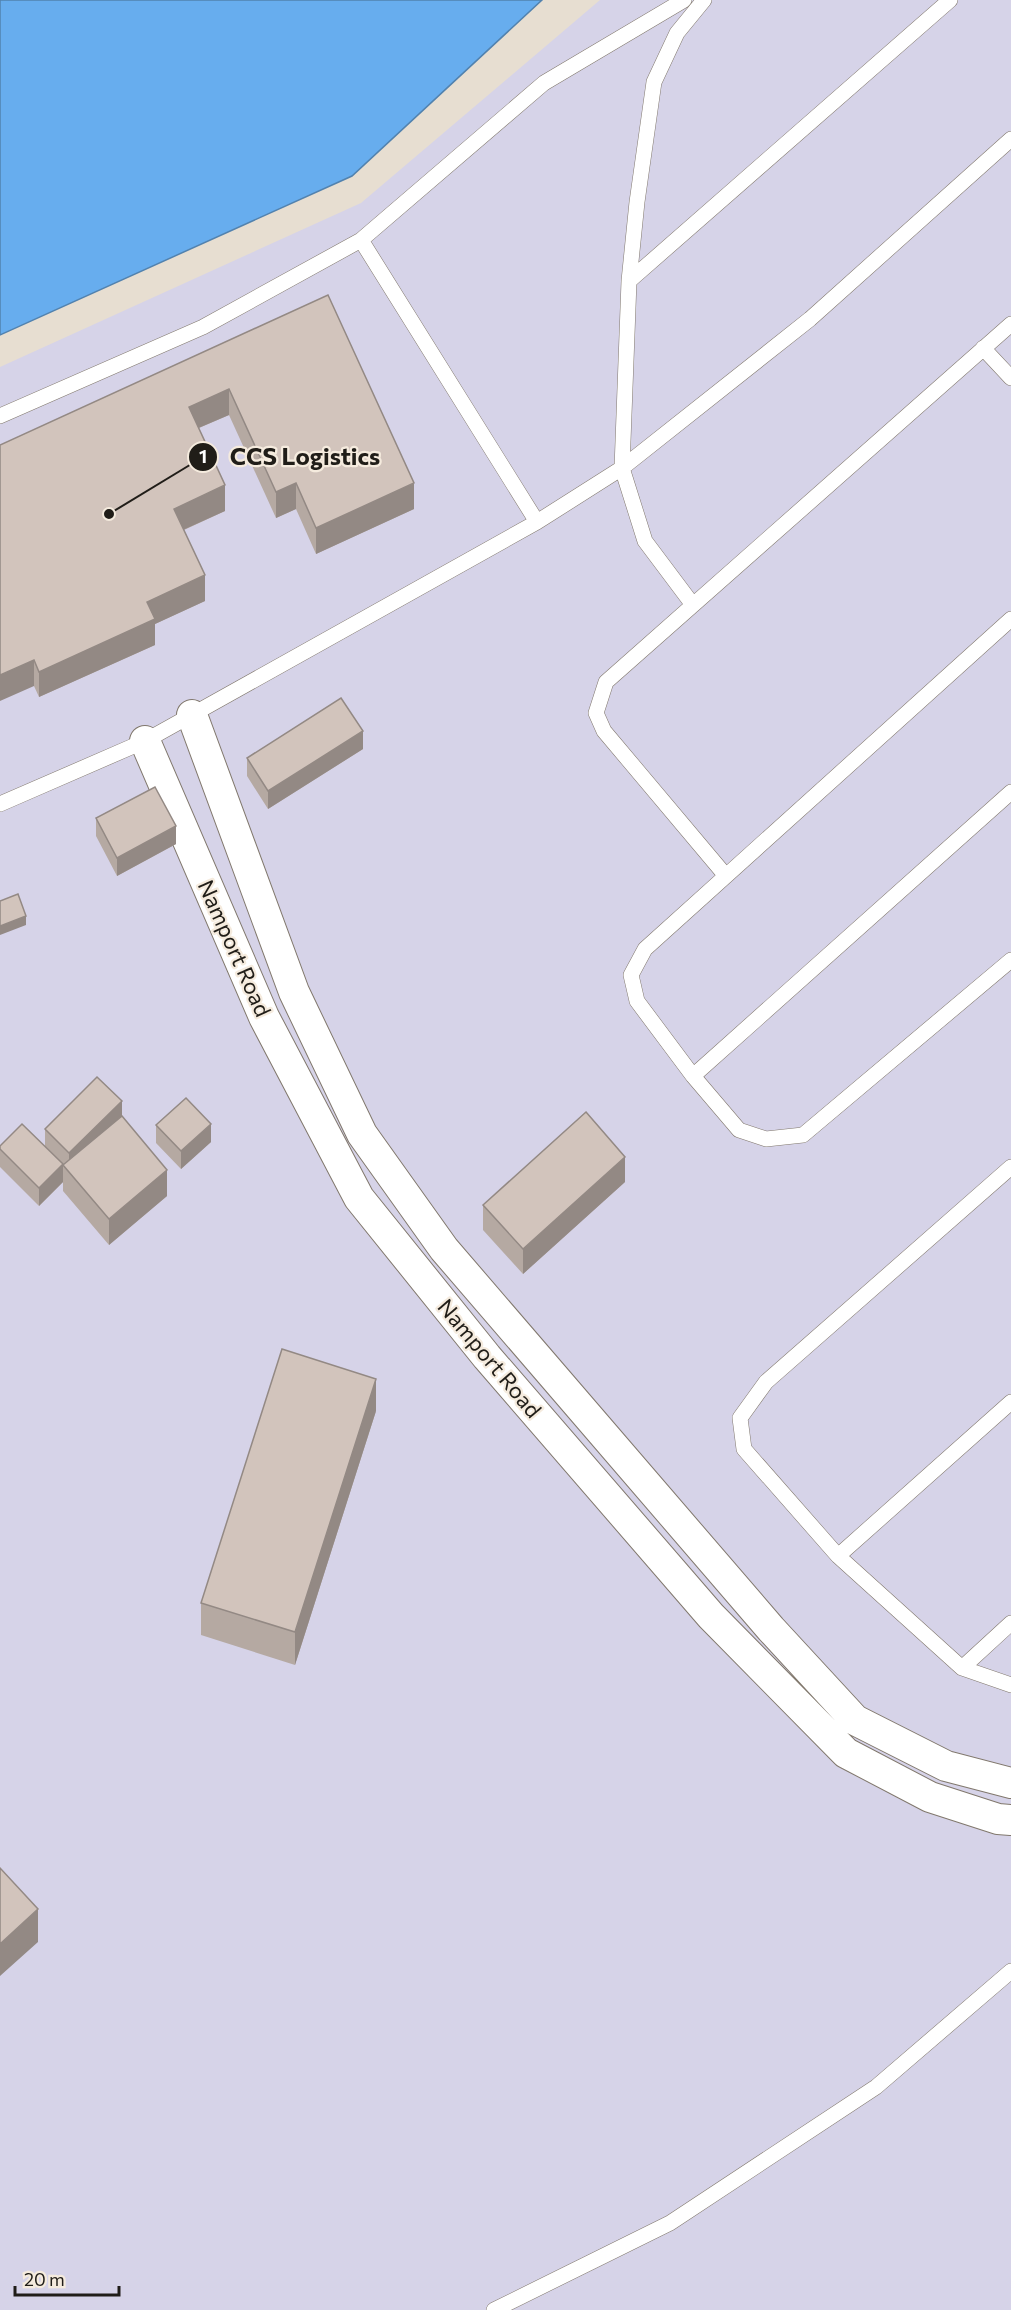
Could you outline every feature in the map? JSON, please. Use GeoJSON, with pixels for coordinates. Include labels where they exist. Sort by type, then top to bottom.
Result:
{"type":"FeatureCollection","features":[{"type":"Feature","properties":{"kind":"street"},"geometry":{"type":"LineString","coordinates":[[192,715],[298,1002],[362,1134],[444,1248],[771,1629],[855,1720],[946,1766],[1011,1783]]}},
{"type":"Feature","properties":{"kind":"street","name":"Namport Road"},"geometry":{"type":"LineString","coordinates":[[145,741],[264,1017],[359,1198],[394,1242],[487,1357],[711,1616],[846,1753],[930,1797],[998,1819],[1011,1820]]}},
{"type":"Feature","properties":{"kind":"lane"},"geometry":{"type":"LineString","coordinates":[[0,416],[203,327],[361,240],[544,84],[684,0]]}},
{"type":"Feature","properties":{"kind":"lane"},"geometry":{"type":"LineString","coordinates":[[693,604],[645,541],[622,468],[629,281],[637,202],[654,82],[677,33],[704,0]]}},
{"type":"Feature","properties":{"kind":"lane"},"geometry":{"type":"LineString","coordinates":[[629,281],[950,0]]}},
{"type":"Feature","properties":{"kind":"lane"},"geometry":{"type":"LineString","coordinates":[[0,804],[145,741],[537,522],[622,468],[810,319],[1011,139]]}},
{"type":"Feature","properties":{"kind":"lane"},"geometry":{"type":"LineString","coordinates":[[361,240],[537,522]]}},
{"type":"Feature","properties":{"kind":"lane"},"geometry":{"type":"LineString","coordinates":[[726,876],[603,732],[596,713],[606,682],[1011,324]]}},
{"type":"Feature","properties":{"kind":"lane"},"geometry":{"type":"LineString","coordinates":[[983,348],[1011,378]]}},
{"type":"Feature","properties":{"kind":"lane"},"geometry":{"type":"LineString","coordinates":[[1011,619],[645,949],[631,975],[637,1001],[693,1076],[739,1130],[766,1139],[803,1135],[1011,960]]}},
{"type":"Feature","properties":{"kind":"lane"},"geometry":{"type":"LineString","coordinates":[[693,1076],[1011,792]]}},
{"type":"Feature","properties":{"kind":"lane"},"geometry":{"type":"LineString","coordinates":[[1011,1167],[766,1382],[740,1418],[744,1449],[838,1556],[962,1668],[1011,1685]]}},
{"type":"Feature","properties":{"kind":"lane"},"geometry":{"type":"LineString","coordinates":[[838,1556],[1011,1402]]}},
{"type":"Feature","properties":{"kind":"lane"},"geometry":{"type":"LineString","coordinates":[[962,1668],[1011,1623]]}},
{"type":"Feature","properties":{"kind":"lane"},"geometry":{"type":"LineString","coordinates":[[494,2310],[670,2223],[876,2087],[1011,1971]]}},
{"type":"Feature","properties":{"kind":"shaded area"},"geometry":{"type":"Polygon","coordinates":[[[600,0],[1011,0],[1011,2310],[0,2310],[0,367],[361,203],[600,0]]]}},
{"type":"Feature","properties":{"kind":"water"},"geometry":{"type":"Polygon","coordinates":[[[0,0],[542,0],[352,176],[0,335],[0,0]]]}},
{"type":"Feature","properties":{"kind":"building"},"geometry":{"type":"Polygon","coordinates":[[[328,295],[414,483],[316,528],[296,483],[276,492],[229,389],[189,407],[225,485],[174,509],[205,575],[147,602],[155,619],[39,672],[34,660],[0,675],[0,445],[328,295]]]}},
{"type":"Feature","properties":{"kind":"building"},"geometry":{"type":"Polygon","coordinates":[[[341,698],[363,731],[268,791],[247,758],[341,698]]]}},
{"type":"Feature","properties":{"kind":"building"},"geometry":{"type":"Polygon","coordinates":[[[155,787],[176,826],[117,858],[96,818],[155,787]]]}},
{"type":"Feature","properties":{"kind":"building"},"geometry":{"type":"Polygon","coordinates":[[[18,894],[26,916],[0,926],[0,901],[18,894]]]}},
{"type":"Feature","properties":{"kind":"building"},"geometry":{"type":"Polygon","coordinates":[[[97,1077],[122,1101],[69,1153],[45,1129],[97,1077]]]}},
{"type":"Feature","properties":{"kind":"building"},"geometry":{"type":"Polygon","coordinates":[[[186,1098],[211,1124],[181,1151],[156,1125],[186,1098]]]}},
{"type":"Feature","properties":{"kind":"building"},"geometry":{"type":"Polygon","coordinates":[[[586,1112],[625,1157],[523,1249],[483,1205],[586,1112]]]}},
{"type":"Feature","properties":{"kind":"building"},"geometry":{"type":"Polygon","coordinates":[[[122,1116],[167,1170],[109,1219],[63,1165],[122,1116]]]}},
{"type":"Feature","properties":{"kind":"building"},"geometry":{"type":"Polygon","coordinates":[[[22,1124],[63,1164],[39,1188],[0,1149],[0,1146],[22,1124]]]}},
{"type":"Feature","properties":{"kind":"building"},"geometry":{"type":"Polygon","coordinates":[[[282,1349],[376,1379],[295,1632],[201,1603],[282,1349]]]}},
{"type":"Feature","properties":{"kind":"building"},"geometry":{"type":"Polygon","coordinates":[[[0,1868],[38,1909],[0,1944],[0,1868]]]}},
{"type":"Feature","properties":{"kind":"place","name":"CCS Logistics"},"geometry":{"type":"Point","coordinates":[109,514]}}]}
